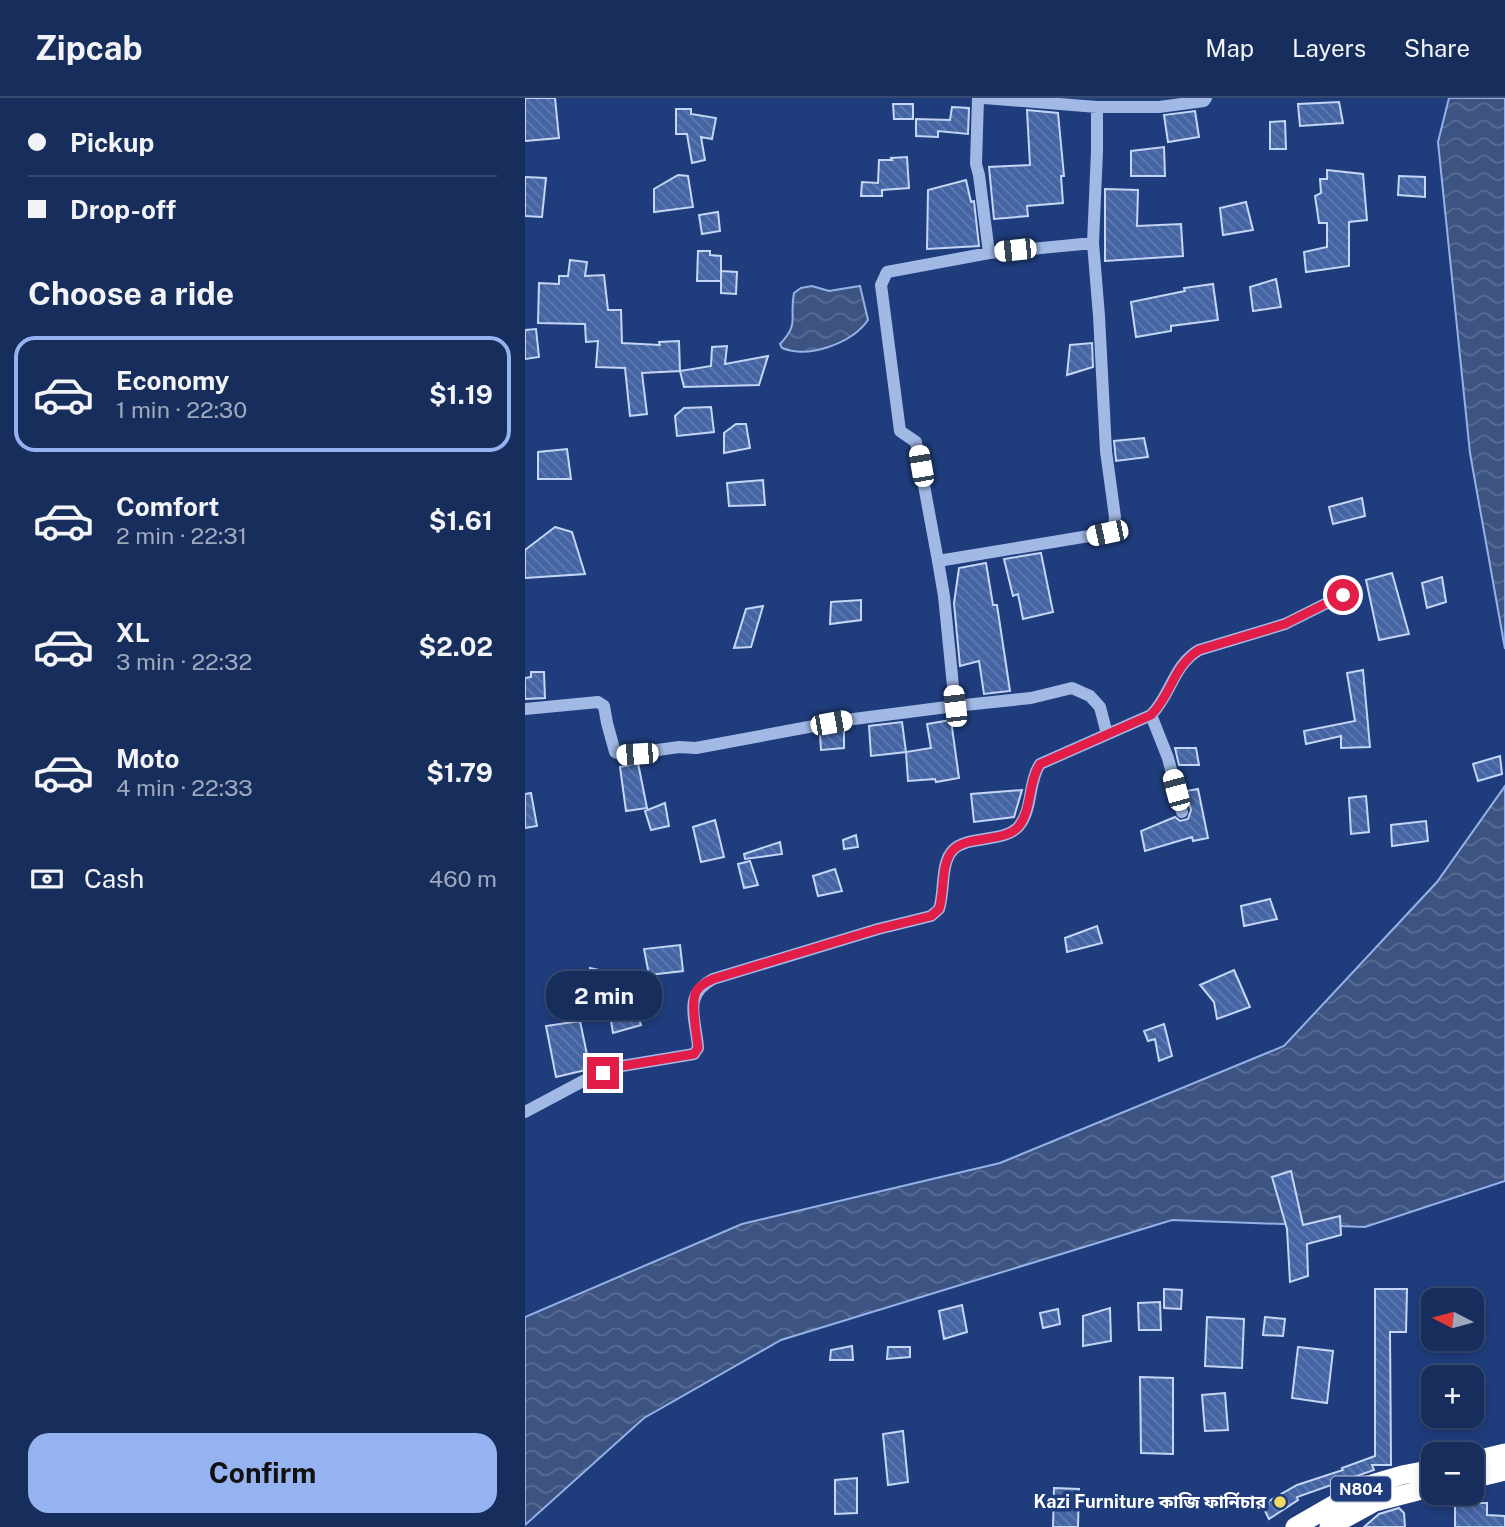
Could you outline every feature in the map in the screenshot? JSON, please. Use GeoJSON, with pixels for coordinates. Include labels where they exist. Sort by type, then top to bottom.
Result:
{"type":"FeatureCollection","features":[{"type":"Feature","properties":{"kind":"highway"},"geometry":{"type":"LineString","coordinates":[[1484,1458],[1505,1453]]}},
{"type":"Feature","properties":{"kind":"highway","name":"N804"},"geometry":{"type":"LineString","coordinates":[[1295,1527],[1368,1485],[1421,1471]]}},
{"type":"Feature","properties":{"kind":"highway"},"geometry":{"type":"LineString","coordinates":[[1484,1476],[1505,1471]]}},
{"type":"Feature","properties":{"kind":"highway","name":"N804"},"geometry":{"type":"LineString","coordinates":[[1329,1527],[1375,1502],[1421,1489]]}},
{"type":"Feature","properties":{"kind":"street"},"geometry":{"type":"LineString","coordinates":[[978,98],[976,164],[989,253]]}},
{"type":"Feature","properties":{"kind":"street"},"geometry":{"type":"LineString","coordinates":[[984,98],[1097,107],[1159,107],[1204,101],[1206,98]]}},
{"type":"Feature","properties":{"kind":"street"},"geometry":{"type":"LineString","coordinates":[[938,561],[1029,544],[1082,538],[1107,533],[1114,526],[1106,452],[1093,243],[1097,107]]}},
{"type":"Feature","properties":{"kind":"street"},"geometry":{"type":"LineString","coordinates":[[955,706],[938,561],[916,442],[900,431],[881,285],[887,272],[989,253],[1093,243]]}},
{"type":"Feature","properties":{"kind":"street"},"geometry":{"type":"LineString","coordinates":[[525,1112],[585,1080],[622,1066],[694,1054],[698,1048],[693,1000],[701,985],[713,979],[878,929],[931,916],[939,909],[946,867],[952,851],[961,845],[1011,832],[1019,826],[1024,816],[1034,772],[1040,764],[1151,715],[1159,707],[1177,670],[1188,656],[1216,643],[1285,624],[1343,595]]}},
{"type":"Feature","properties":{"kind":"street"},"geometry":{"type":"LineString","coordinates":[[525,709],[598,702],[604,706],[615,752],[622,755],[679,747],[696,748],[846,720],[1031,698],[1072,688],[1090,696],[1100,707],[1107,734]]}},
{"type":"Feature","properties":{"kind":"street"},"geometry":{"type":"LineString","coordinates":[[1151,715],[1168,758],[1182,812]]}},
{"type":"Feature","properties":{"kind":"water"},"geometry":{"type":"Polygon","coordinates":[[[1449,98],[1505,98],[1505,649],[1470,453],[1438,142],[1449,98]]]}},
{"type":"Feature","properties":{"kind":"water"},"geometry":{"type":"Polygon","coordinates":[[[812,286],[829,291],[860,286],[868,320],[852,336],[829,347],[805,352],[782,348],[780,344],[792,325],[794,293],[801,288],[812,286]]]}},
{"type":"Feature","properties":{"kind":"water"},"geometry":{"type":"Polygon","coordinates":[[[1505,786],[1505,1181],[1365,1227],[1172,1220],[781,1340],[644,1418],[525,1525],[525,1317],[742,1224],[1000,1163],[1284,1046],[1437,882],[1505,786]]]}},
{"type":"Feature","properties":{"kind":"building"},"geometry":{"type":"Polygon","coordinates":[[[525,98],[555,98],[559,138],[525,141],[525,98]]]}},
{"type":"Feature","properties":{"kind":"building"},"geometry":{"type":"Polygon","coordinates":[[[1339,102],[1343,123],[1300,126],[1298,104],[1339,102]]]}},
{"type":"Feature","properties":{"kind":"building"},"geometry":{"type":"Polygon","coordinates":[[[893,104],[913,104],[913,119],[894,119],[893,104]]]}},
{"type":"Feature","properties":{"kind":"building"},"geometry":{"type":"Polygon","coordinates":[[[952,107],[969,108],[968,134],[938,131],[938,137],[916,136],[916,119],[950,120],[952,107]]]}},
{"type":"Feature","properties":{"kind":"building"},"geometry":{"type":"Polygon","coordinates":[[[676,109],[691,109],[691,114],[716,118],[712,139],[701,137],[705,160],[692,163],[687,134],[676,134],[676,109]]]}},
{"type":"Feature","properties":{"kind":"building"},"geometry":{"type":"Polygon","coordinates":[[[1027,110],[1058,113],[1064,176],[1061,176],[1063,203],[1027,206],[1028,216],[994,219],[989,167],[1030,165],[1027,110]]]}},
{"type":"Feature","properties":{"kind":"building"},"geometry":{"type":"Polygon","coordinates":[[[1195,111],[1199,137],[1168,142],[1164,115],[1195,111]]]}},
{"type":"Feature","properties":{"kind":"building"},"geometry":{"type":"Polygon","coordinates":[[[1285,121],[1286,149],[1270,149],[1270,122],[1285,121]]]}},
{"type":"Feature","properties":{"kind":"building"},"geometry":{"type":"Polygon","coordinates":[[[1164,147],[1165,176],[1131,176],[1131,151],[1164,147]]]}},
{"type":"Feature","properties":{"kind":"building"},"geometry":{"type":"Polygon","coordinates":[[[907,157],[909,188],[882,190],[882,196],[861,196],[862,182],[878,183],[879,160],[907,157]]]}},
{"type":"Feature","properties":{"kind":"building"},"geometry":{"type":"Polygon","coordinates":[[[1327,170],[1363,174],[1367,220],[1349,222],[1349,266],[1306,272],[1304,252],[1327,247],[1327,223],[1319,223],[1315,196],[1321,193],[1320,179],[1327,179],[1327,170]]]}},
{"type":"Feature","properties":{"kind":"building"},"geometry":{"type":"Polygon","coordinates":[[[678,175],[688,176],[693,207],[654,212],[654,189],[678,175]]]}},
{"type":"Feature","properties":{"kind":"building"},"geometry":{"type":"Polygon","coordinates":[[[1399,176],[1425,177],[1425,197],[1398,195],[1399,176]]]}},
{"type":"Feature","properties":{"kind":"building"},"geometry":{"type":"Polygon","coordinates":[[[525,177],[546,178],[542,217],[525,216],[525,177]]]}},
{"type":"Feature","properties":{"kind":"building"},"geometry":{"type":"Polygon","coordinates":[[[966,180],[971,202],[974,201],[979,246],[927,249],[928,190],[966,180]]]}},
{"type":"Feature","properties":{"kind":"building"},"geometry":{"type":"Polygon","coordinates":[[[1105,189],[1138,190],[1137,226],[1181,224],[1183,256],[1105,261],[1105,189]]]}},
{"type":"Feature","properties":{"kind":"building"},"geometry":{"type":"Polygon","coordinates":[[[1246,202],[1253,230],[1223,235],[1220,208],[1246,202]]]}},
{"type":"Feature","properties":{"kind":"building"},"geometry":{"type":"Polygon","coordinates":[[[718,212],[720,231],[702,234],[699,215],[718,212]]]}},
{"type":"Feature","properties":{"kind":"building"},"geometry":{"type":"Polygon","coordinates":[[[698,251],[710,251],[710,255],[721,256],[721,281],[697,281],[698,251]]]}},
{"type":"Feature","properties":{"kind":"building"},"geometry":{"type":"Polygon","coordinates":[[[570,260],[587,262],[585,276],[604,275],[608,310],[621,310],[622,343],[660,345],[659,342],[679,341],[680,371],[642,373],[647,414],[630,416],[625,368],[596,367],[598,341],[586,342],[585,324],[538,323],[539,283],[559,284],[559,276],[568,276],[570,260]]]}},
{"type":"Feature","properties":{"kind":"building"},"geometry":{"type":"Polygon","coordinates":[[[721,271],[737,272],[736,294],[721,293],[721,271]]]}},
{"type":"Feature","properties":{"kind":"building"},"geometry":{"type":"Polygon","coordinates":[[[1276,279],[1281,307],[1253,311],[1250,287],[1276,279]]]}},
{"type":"Feature","properties":{"kind":"building"},"geometry":{"type":"Polygon","coordinates":[[[1213,284],[1218,320],[1171,326],[1171,331],[1136,337],[1131,302],[1185,291],[1184,288],[1213,284]]]}},
{"type":"Feature","properties":{"kind":"building"},"geometry":{"type":"Polygon","coordinates":[[[536,329],[539,357],[525,359],[525,330],[536,329]]]}},
{"type":"Feature","properties":{"kind":"building"},"geometry":{"type":"Polygon","coordinates":[[[1092,343],[1093,367],[1067,375],[1070,345],[1092,343]]]}},
{"type":"Feature","properties":{"kind":"building"},"geometry":{"type":"Polygon","coordinates":[[[727,346],[725,364],[768,356],[759,385],[684,387],[680,371],[711,366],[712,347],[727,346]]]}},
{"type":"Feature","properties":{"kind":"building"},"geometry":{"type":"Polygon","coordinates":[[[711,407],[714,432],[677,436],[675,416],[684,408],[711,407]]]}},
{"type":"Feature","properties":{"kind":"building"},"geometry":{"type":"Polygon","coordinates":[[[736,424],[746,424],[750,448],[724,453],[724,433],[736,424]]]}},
{"type":"Feature","properties":{"kind":"building"},"geometry":{"type":"Polygon","coordinates":[[[1144,438],[1148,457],[1116,461],[1114,441],[1144,438]]]}},
{"type":"Feature","properties":{"kind":"building"},"geometry":{"type":"Polygon","coordinates":[[[567,449],[571,479],[538,479],[538,452],[567,449]]]}},
{"type":"Feature","properties":{"kind":"building"},"geometry":{"type":"Polygon","coordinates":[[[763,480],[765,505],[729,506],[727,483],[763,480]]]}},
{"type":"Feature","properties":{"kind":"building"},"geometry":{"type":"Polygon","coordinates":[[[1362,498],[1365,516],[1333,524],[1329,507],[1362,498]]]}},
{"type":"Feature","properties":{"kind":"building"},"geometry":{"type":"Polygon","coordinates":[[[555,527],[572,532],[585,574],[525,578],[525,550],[555,527]]]}},
{"type":"Feature","properties":{"kind":"building"},"geometry":{"type":"Polygon","coordinates":[[[1041,553],[1053,612],[1023,619],[1018,594],[1013,596],[1004,559],[1041,553]]]}},
{"type":"Feature","properties":{"kind":"building"},"geometry":{"type":"Polygon","coordinates":[[[986,563],[993,605],[997,605],[1010,691],[984,694],[979,661],[960,666],[954,603],[959,568],[986,563]]]}},
{"type":"Feature","properties":{"kind":"building"},"geometry":{"type":"Polygon","coordinates":[[[1392,573],[1409,634],[1379,640],[1366,580],[1392,573]]]}},
{"type":"Feature","properties":{"kind":"building"},"geometry":{"type":"Polygon","coordinates":[[[1442,577],[1446,602],[1427,608],[1422,583],[1442,577]]]}},
{"type":"Feature","properties":{"kind":"building"},"geometry":{"type":"Polygon","coordinates":[[[861,600],[861,620],[830,624],[831,602],[861,600]]]}},
{"type":"Feature","properties":{"kind":"building"},"geometry":{"type":"Polygon","coordinates":[[[763,606],[751,647],[734,648],[746,609],[763,606]]]}},
{"type":"Feature","properties":{"kind":"building"},"geometry":{"type":"Polygon","coordinates":[[[1363,670],[1370,747],[1341,748],[1341,736],[1306,744],[1304,731],[1355,721],[1347,673],[1363,670]]]}},
{"type":"Feature","properties":{"kind":"building"},"geometry":{"type":"Polygon","coordinates":[[[531,672],[544,672],[545,698],[525,699],[525,678],[531,677],[531,672]]]}},
{"type":"Feature","properties":{"kind":"building"},"geometry":{"type":"Polygon","coordinates":[[[951,720],[959,778],[936,782],[935,779],[908,781],[906,752],[931,748],[927,724],[951,720]]]}},
{"type":"Feature","properties":{"kind":"building"},"geometry":{"type":"Polygon","coordinates":[[[902,722],[906,752],[871,756],[869,726],[902,722]]]}},
{"type":"Feature","properties":{"kind":"building"},"geometry":{"type":"Polygon","coordinates":[[[844,729],[844,748],[821,750],[820,734],[844,729]]]}},
{"type":"Feature","properties":{"kind":"building"},"geometry":{"type":"Polygon","coordinates":[[[1175,748],[1196,748],[1199,765],[1179,765],[1175,748]]]}},
{"type":"Feature","properties":{"kind":"building"},"geometry":{"type":"Polygon","coordinates":[[[1500,756],[1502,774],[1478,781],[1473,764],[1500,756]]]}},
{"type":"Feature","properties":{"kind":"building"},"geometry":{"type":"Polygon","coordinates":[[[638,763],[647,808],[626,811],[620,767],[638,763]]]}},
{"type":"Feature","properties":{"kind":"building"},"geometry":{"type":"Polygon","coordinates":[[[1198,789],[1208,838],[1193,841],[1192,837],[1145,851],[1141,831],[1175,817],[1180,821],[1188,819],[1191,810],[1186,791],[1198,789]]]}},
{"type":"Feature","properties":{"kind":"building"},"geometry":{"type":"Polygon","coordinates":[[[1022,790],[1014,817],[974,822],[971,794],[1022,790]]]}},
{"type":"Feature","properties":{"kind":"building"},"geometry":{"type":"Polygon","coordinates":[[[531,793],[537,826],[525,828],[525,794],[531,793]]]}},
{"type":"Feature","properties":{"kind":"building"},"geometry":{"type":"Polygon","coordinates":[[[1366,796],[1369,832],[1351,834],[1349,798],[1366,796]]]}},
{"type":"Feature","properties":{"kind":"building"},"geometry":{"type":"Polygon","coordinates":[[[665,803],[669,826],[651,830],[645,811],[665,803]]]}},
{"type":"Feature","properties":{"kind":"building"},"geometry":{"type":"Polygon","coordinates":[[[715,820],[724,857],[701,862],[693,827],[715,820]]]}},
{"type":"Feature","properties":{"kind":"building"},"geometry":{"type":"Polygon","coordinates":[[[1426,821],[1428,841],[1392,846],[1391,825],[1426,821]]]}},
{"type":"Feature","properties":{"kind":"building"},"geometry":{"type":"Polygon","coordinates":[[[856,835],[858,847],[844,849],[843,840],[856,835]]]}},
{"type":"Feature","properties":{"kind":"building"},"geometry":{"type":"Polygon","coordinates":[[[780,842],[782,854],[745,859],[744,854],[780,842]]]}},
{"type":"Feature","properties":{"kind":"building"},"geometry":{"type":"Polygon","coordinates":[[[750,861],[758,885],[744,888],[738,864],[750,861]]]}},
{"type":"Feature","properties":{"kind":"building"},"geometry":{"type":"Polygon","coordinates":[[[835,869],[842,891],[818,896],[813,876],[835,869]]]}},
{"type":"Feature","properties":{"kind":"building"},"geometry":{"type":"Polygon","coordinates":[[[1270,899],[1277,919],[1244,926],[1241,906],[1270,899]]]}},
{"type":"Feature","properties":{"kind":"building"},"geometry":{"type":"Polygon","coordinates":[[[1097,926],[1102,943],[1067,952],[1065,938],[1097,926]]]}},
{"type":"Feature","properties":{"kind":"building"},"geometry":{"type":"Polygon","coordinates":[[[680,945],[683,971],[649,975],[644,949],[680,945]]]}},
{"type":"Feature","properties":{"kind":"building"},"geometry":{"type":"Polygon","coordinates":[[[590,968],[604,971],[604,977],[641,972],[643,984],[601,990],[589,988],[590,968]]]}},
{"type":"Feature","properties":{"kind":"building"},"geometry":{"type":"Polygon","coordinates":[[[1234,970],[1250,1007],[1217,1019],[1214,1002],[1200,985],[1234,970]]]}},
{"type":"Feature","properties":{"kind":"building"},"geometry":{"type":"Polygon","coordinates":[[[636,1012],[641,1025],[613,1033],[611,1021],[636,1012]]]}},
{"type":"Feature","properties":{"kind":"building"},"geometry":{"type":"Polygon","coordinates":[[[580,1021],[590,1069],[556,1077],[546,1026],[580,1021]]]}},
{"type":"Feature","properties":{"kind":"building"},"geometry":{"type":"Polygon","coordinates":[[[1164,1024],[1172,1056],[1159,1061],[1155,1039],[1148,1041],[1144,1031],[1164,1024]]]}},
{"type":"Feature","properties":{"kind":"building"},"geometry":{"type":"Polygon","coordinates":[[[1291,1171],[1303,1225],[1340,1216],[1341,1235],[1307,1244],[1308,1276],[1290,1282],[1287,1229],[1272,1177],[1291,1171]]]}},
{"type":"Feature","properties":{"kind":"building"},"geometry":{"type":"Polygon","coordinates":[[[1164,1289],[1182,1290],[1181,1309],[1164,1308],[1164,1289]]]}},
{"type":"Feature","properties":{"kind":"building"},"geometry":{"type":"Polygon","coordinates":[[[1375,1289],[1407,1289],[1406,1332],[1390,1332],[1391,1465],[1372,1465],[1374,1470],[1297,1497],[1298,1500],[1269,1519],[1262,1505],[1297,1485],[1375,1456],[1375,1289]]]}},
{"type":"Feature","properties":{"kind":"building"},"geometry":{"type":"Polygon","coordinates":[[[1160,1302],[1161,1330],[1139,1330],[1138,1303],[1160,1302]]]}},
{"type":"Feature","properties":{"kind":"building"},"geometry":{"type":"Polygon","coordinates":[[[962,1305],[967,1332],[944,1339],[939,1311],[962,1305]]]}},
{"type":"Feature","properties":{"kind":"building"},"geometry":{"type":"Polygon","coordinates":[[[1110,1308],[1111,1341],[1083,1346],[1083,1316],[1110,1308]]]}},
{"type":"Feature","properties":{"kind":"building"},"geometry":{"type":"Polygon","coordinates":[[[1058,1309],[1060,1324],[1043,1328],[1040,1313],[1058,1309]]]}},
{"type":"Feature","properties":{"kind":"building"},"geometry":{"type":"Polygon","coordinates":[[[1207,1317],[1244,1319],[1242,1368],[1205,1366],[1207,1317]]]}},
{"type":"Feature","properties":{"kind":"building"},"geometry":{"type":"Polygon","coordinates":[[[1265,1317],[1285,1319],[1283,1336],[1263,1335],[1265,1317]]]}},
{"type":"Feature","properties":{"kind":"building"},"geometry":{"type":"Polygon","coordinates":[[[852,1346],[853,1360],[830,1360],[831,1350],[852,1346]]]}},
{"type":"Feature","properties":{"kind":"building"},"geometry":{"type":"Polygon","coordinates":[[[888,1347],[910,1347],[910,1357],[887,1359],[888,1347]]]}},
{"type":"Feature","properties":{"kind":"building"},"geometry":{"type":"Polygon","coordinates":[[[1298,1347],[1333,1351],[1327,1403],[1292,1398],[1298,1347]]]}},
{"type":"Feature","properties":{"kind":"building"},"geometry":{"type":"Polygon","coordinates":[[[1140,1377],[1173,1378],[1173,1454],[1141,1453],[1140,1377]]]}},
{"type":"Feature","properties":{"kind":"building"},"geometry":{"type":"Polygon","coordinates":[[[1225,1393],[1228,1430],[1205,1431],[1202,1395],[1225,1393]]]}},
{"type":"Feature","properties":{"kind":"building"},"geometry":{"type":"Polygon","coordinates":[[[903,1431],[908,1482],[888,1485],[883,1434],[903,1431]]]}},
{"type":"Feature","properties":{"kind":"building"},"geometry":{"type":"Polygon","coordinates":[[[857,1478],[857,1513],[835,1514],[835,1480],[857,1478]]]}},
{"type":"Feature","properties":{"kind":"building"},"geometry":{"type":"Polygon","coordinates":[[[1054,1488],[1079,1489],[1078,1527],[1053,1527],[1054,1488]]]}},
{"type":"Feature","properties":{"kind":"building"},"geometry":{"type":"Polygon","coordinates":[[[1487,1503],[1487,1515],[1505,1516],[1505,1527],[1455,1527],[1455,1505],[1487,1503]]]}},
{"type":"Feature","properties":{"kind":"building"},"geometry":{"type":"Polygon","coordinates":[[[1399,1508],[1404,1513],[1405,1527],[1364,1527],[1379,1514],[1399,1508]]]}},
{"type":"Feature","properties":{"kind":"place","name":"Kazi Furniture কাজি ফার্নিচার"},"geometry":{"type":"Point","coordinates":[1280,1502]}},
{"type":"Feature","properties":{"kind":"route"},"geometry":{"type":"LineString","coordinates":[[603,1073],[622,1066],[694,1054],[698,1048],[693,1000],[701,985],[713,979],[878,929],[931,916],[939,909],[943,899],[946,867],[952,851],[961,845],[1011,832],[1019,826],[1024,816],[1034,772],[1040,764],[1151,715],[1159,707],[1177,670],[1188,656],[1216,643],[1285,624],[1343,595]]}}]}
